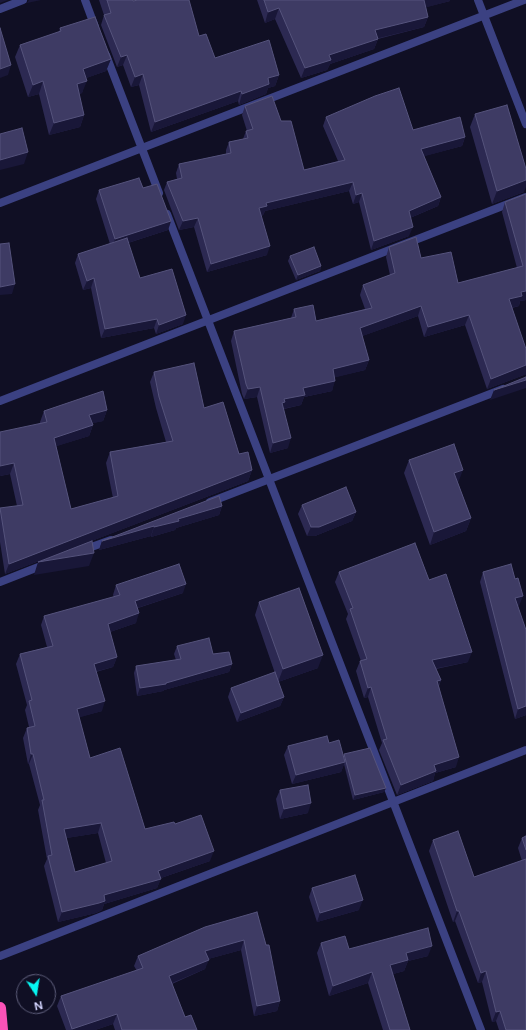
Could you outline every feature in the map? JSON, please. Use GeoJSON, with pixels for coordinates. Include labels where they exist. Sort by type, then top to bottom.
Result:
{"type":"FeatureCollection","features":[{"type":"Feature","properties":{"kind":"highway"},"geometry":{"type":"LineString","coordinates":[[0,1008],[2,1030]]}},
{"type":"Feature","properties":{"kind":"street"},"geometry":{"type":"LineString","coordinates":[[0,9],[23,0]]}},
{"type":"Feature","properties":{"kind":"street"},"geometry":{"type":"LineString","coordinates":[[85,0],[481,1030]]}},
{"type":"Feature","properties":{"kind":"street"},"geometry":{"type":"LineString","coordinates":[[478,0],[526,124]]}},
{"type":"Feature","properties":{"kind":"street"},"geometry":{"type":"LineString","coordinates":[[0,203],[524,0]]}},
{"type":"Feature","properties":{"kind":"street"},"geometry":{"type":"LineString","coordinates":[[0,401],[526,197]]}},
{"type":"Feature","properties":{"kind":"street"},"geometry":{"type":"LineString","coordinates":[[204,504],[511,385]]}},
{"type":"Feature","properties":{"kind":"street"},"geometry":{"type":"LineString","coordinates":[[73,554],[116,537]]}},
{"type":"Feature","properties":{"kind":"street"},"geometry":{"type":"LineString","coordinates":[[0,582],[51,562]]}},
{"type":"Feature","properties":{"kind":"street"},"geometry":{"type":"LineString","coordinates":[[0,956],[526,750]]}},
{"type":"Feature","properties":{"kind":"building"},"geometry":{"type":"Polygon","coordinates":[[[107,0],[189,0],[199,36],[206,34],[215,58],[269,40],[279,75],[268,78],[269,84],[242,94],[241,91],[155,122],[143,74],[135,77],[127,55],[121,57],[104,15],[111,13],[107,0]]]}},
{"type":"Feature","properties":{"kind":"building"},"geometry":{"type":"Polygon","coordinates":[[[264,0],[424,0],[428,17],[375,30],[378,39],[329,55],[331,60],[305,68],[279,8],[268,12],[264,0]]]}},
{"type":"Feature","properties":{"kind":"building"},"geometry":{"type":"Polygon","coordinates":[[[95,17],[111,59],[83,69],[87,81],[77,84],[84,115],[54,123],[43,81],[33,85],[20,45],[61,31],[60,28],[95,17]]]}},
{"type":"Feature","properties":{"kind":"building"},"geometry":{"type":"Polygon","coordinates":[[[0,28],[11,65],[0,69],[0,28]]]}},
{"type":"Feature","properties":{"kind":"building"},"geometry":{"type":"Polygon","coordinates":[[[399,88],[413,130],[460,117],[465,137],[421,149],[441,197],[409,211],[413,227],[374,241],[362,193],[356,195],[353,182],[266,203],[267,206],[259,208],[270,246],[211,264],[198,218],[183,221],[167,182],[182,178],[179,164],[231,153],[229,142],[248,138],[246,131],[253,129],[245,106],[272,96],[281,121],[291,121],[304,170],[345,160],[326,117],[375,96],[399,88]]]}},
{"type":"Feature","properties":{"kind":"building"},"geometry":{"type":"Polygon","coordinates":[[[507,105],[526,169],[526,180],[497,191],[475,114],[507,105]]]}},
{"type":"Feature","properties":{"kind":"building"},"geometry":{"type":"Polygon","coordinates":[[[22,128],[28,152],[0,160],[0,134],[22,128]]]}},
{"type":"Feature","properties":{"kind":"building"},"geometry":{"type":"Polygon","coordinates":[[[139,178],[143,188],[157,184],[171,221],[115,239],[99,190],[139,178]]]}},
{"type":"Feature","properties":{"kind":"building"},"geometry":{"type":"Polygon","coordinates":[[[526,194],[526,291],[521,292],[522,296],[509,299],[526,349],[526,365],[491,379],[469,315],[428,327],[421,306],[360,328],[369,360],[333,369],[335,381],[303,388],[305,395],[284,399],[285,402],[282,403],[291,438],[273,443],[260,387],[248,389],[234,331],[296,317],[294,309],[313,305],[316,321],[372,308],[363,285],[395,273],[389,247],[416,237],[421,258],[451,252],[458,283],[523,266],[505,202],[526,194]]]}},
{"type":"Feature","properties":{"kind":"building"},"geometry":{"type":"Polygon","coordinates":[[[127,238],[140,278],[172,269],[186,315],[159,325],[157,319],[105,329],[94,278],[87,281],[78,254],[127,238]]]}},
{"type":"Feature","properties":{"kind":"building"},"geometry":{"type":"Polygon","coordinates":[[[9,243],[15,284],[0,287],[0,244],[9,243]]]}},
{"type":"Feature","properties":{"kind":"building"},"geometry":{"type":"Polygon","coordinates":[[[314,247],[321,266],[298,275],[290,256],[314,247]]]}},
{"type":"Feature","properties":{"kind":"building"},"geometry":{"type":"Polygon","coordinates":[[[194,363],[204,408],[223,402],[239,454],[248,452],[252,470],[9,564],[0,508],[23,505],[14,463],[0,466],[0,432],[47,422],[44,411],[103,391],[107,410],[89,415],[93,425],[54,438],[71,509],[118,496],[110,452],[173,441],[159,397],[154,372],[194,363]]]}},
{"type":"Feature","properties":{"kind":"building"},"geometry":{"type":"Polygon","coordinates":[[[526,377],[526,380],[494,390],[526,377]]]}},
{"type":"Feature","properties":{"kind":"building"},"geometry":{"type":"Polygon","coordinates":[[[454,444],[463,470],[454,473],[471,518],[434,532],[409,460],[454,444]]]}},
{"type":"Feature","properties":{"kind":"building"},"geometry":{"type":"Polygon","coordinates":[[[346,487],[356,512],[319,527],[311,527],[302,505],[346,487]]]}},
{"type":"Feature","properties":{"kind":"building"},"geometry":{"type":"Polygon","coordinates":[[[219,496],[222,506],[178,519],[179,521],[154,526],[102,541],[219,496]]]}},
{"type":"Feature","properties":{"kind":"building"},"geometry":{"type":"Polygon","coordinates":[[[92,541],[94,553],[38,562],[92,541]]]}},
{"type":"Feature","properties":{"kind":"building"},"geometry":{"type":"Polygon","coordinates":[[[415,543],[429,580],[446,574],[472,652],[432,660],[441,680],[437,681],[459,757],[434,765],[436,771],[401,785],[383,740],[387,739],[371,687],[368,688],[360,661],[367,659],[350,609],[353,608],[339,572],[415,543]]]}},
{"type":"Feature","properties":{"kind":"building"},"geometry":{"type":"Polygon","coordinates":[[[179,564],[186,584],[135,601],[139,613],[108,624],[117,657],[94,664],[105,701],[77,709],[90,758],[120,748],[145,829],[174,822],[175,824],[201,815],[214,851],[158,871],[161,879],[104,895],[105,901],[99,903],[62,912],[48,856],[52,855],[42,800],[44,800],[33,754],[31,754],[27,728],[35,726],[29,701],[32,700],[20,654],[53,646],[44,616],[120,595],[116,585],[179,564]],[[101,823],[64,829],[75,872],[112,861],[101,823]]]}},
{"type":"Feature","properties":{"kind":"building"},"geometry":{"type":"Polygon","coordinates":[[[511,564],[515,579],[518,578],[523,596],[515,598],[526,630],[526,706],[518,709],[483,572],[511,564]]]}},
{"type":"Feature","properties":{"kind":"building"},"geometry":{"type":"Polygon","coordinates":[[[299,588],[323,655],[283,669],[259,602],[299,588]]]}},
{"type":"Feature","properties":{"kind":"building"},"geometry":{"type":"Polygon","coordinates":[[[209,638],[213,654],[229,652],[232,664],[166,684],[140,688],[136,666],[181,659],[177,646],[209,638]]]}},
{"type":"Feature","properties":{"kind":"building"},"geometry":{"type":"Polygon","coordinates":[[[275,672],[284,697],[241,713],[231,688],[275,672]]]}},
{"type":"Feature","properties":{"kind":"building"},"geometry":{"type":"Polygon","coordinates":[[[327,736],[329,743],[339,740],[345,762],[296,775],[288,746],[327,736]]]}},
{"type":"Feature","properties":{"kind":"building"},"geometry":{"type":"Polygon","coordinates":[[[370,748],[386,788],[355,795],[344,754],[370,748]]]}},
{"type":"Feature","properties":{"kind":"building"},"geometry":{"type":"Polygon","coordinates":[[[308,785],[311,803],[284,809],[280,790],[308,785]]]}},
{"type":"Feature","properties":{"kind":"building"},"geometry":{"type":"Polygon","coordinates":[[[458,831],[474,877],[526,859],[526,1030],[506,1030],[500,1011],[496,1012],[486,971],[481,973],[459,911],[457,911],[433,840],[458,831]]]}},
{"type":"Feature","properties":{"kind":"building"},"geometry":{"type":"Polygon","coordinates":[[[526,836],[526,850],[522,838],[526,836]]]}},
{"type":"Feature","properties":{"kind":"building"},"geometry":{"type":"Polygon","coordinates":[[[355,875],[363,900],[320,913],[312,888],[355,875]]]}},
{"type":"Feature","properties":{"kind":"building"},"geometry":{"type":"Polygon","coordinates":[[[257,912],[266,945],[269,945],[280,1001],[257,1006],[244,940],[205,951],[209,960],[169,976],[185,1017],[191,1015],[197,1030],[122,1030],[117,1014],[72,1029],[61,996],[143,968],[138,956],[205,927],[257,912]]]}},
{"type":"Feature","properties":{"kind":"building"},"geometry":{"type":"Polygon","coordinates":[[[428,928],[432,946],[406,953],[408,960],[390,965],[410,1030],[390,1030],[372,972],[333,986],[321,943],[345,936],[349,949],[428,928]]]}}]}
